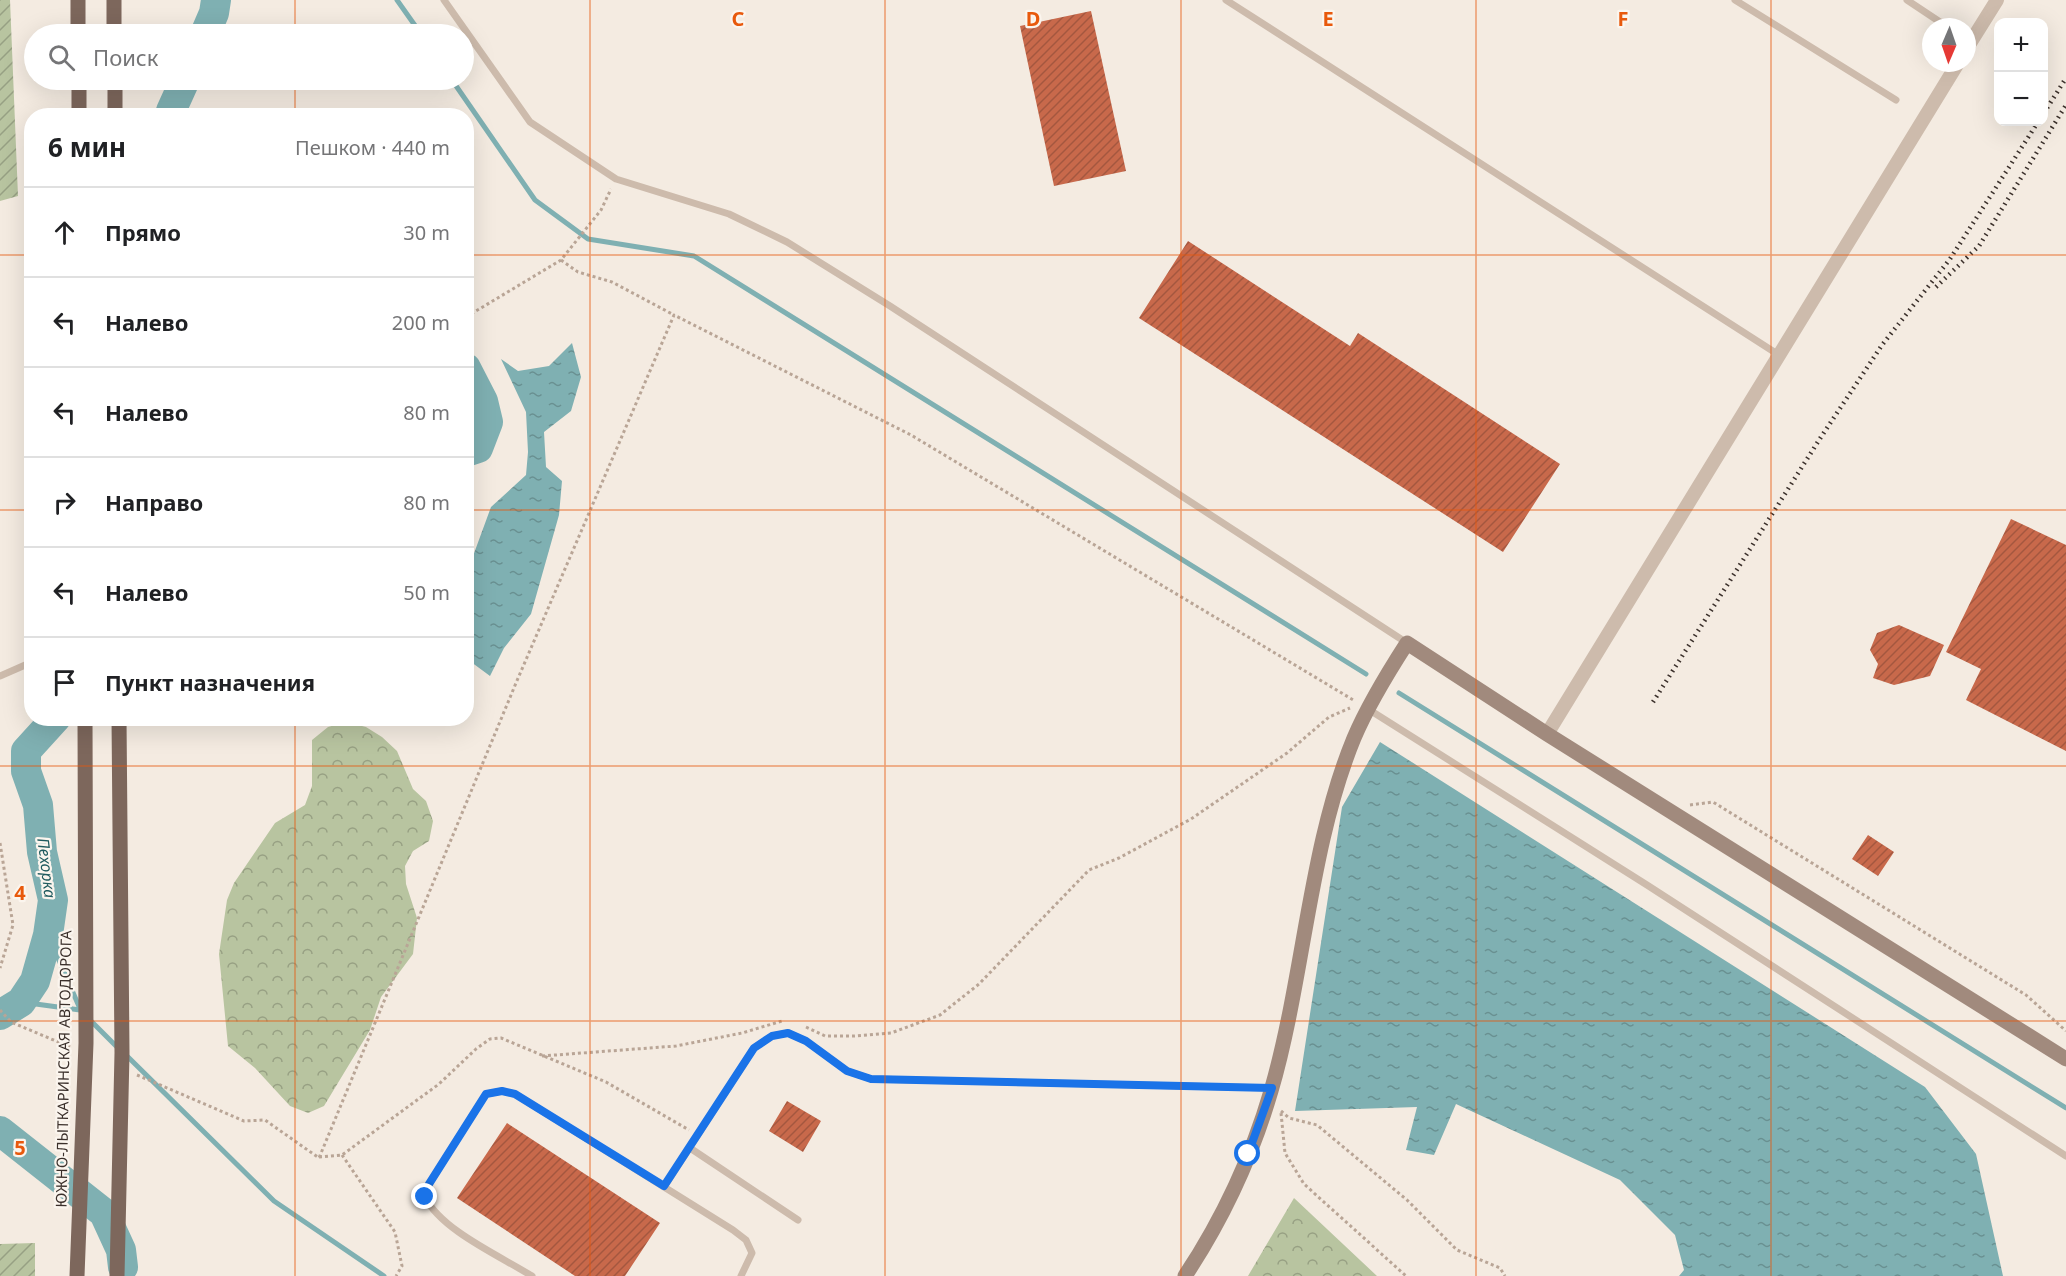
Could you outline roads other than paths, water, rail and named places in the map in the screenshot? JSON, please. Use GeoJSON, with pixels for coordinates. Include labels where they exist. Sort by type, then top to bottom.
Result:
{"type":"FeatureCollection","features":[{"type":"Feature","properties":{"kind":"main road"},"geometry":{"type":"LineString","coordinates":[[78,0],[78,24]]}},
{"type":"Feature","properties":{"kind":"main road"},"geometry":{"type":"LineString","coordinates":[[114,0],[114,24]]}},
{"type":"Feature","properties":{"kind":"main road"},"geometry":{"type":"LineString","coordinates":[[79,90],[79,108]]}},
{"type":"Feature","properties":{"kind":"main road"},"geometry":{"type":"LineString","coordinates":[[115,90],[115,108]]}},
{"type":"Feature","properties":{"kind":"main road","name":"ЮЖНО-ЛЫТКАРИНСКАЯ АВТОДОРОГА"},"geometry":{"type":"LineString","coordinates":[[77,1276],[86,1043],[85,726]]}},
{"type":"Feature","properties":{"kind":"main road"},"geometry":{"type":"LineString","coordinates":[[117,1276],[122,1053],[119,726]]}},
{"type":"Feature","properties":{"kind":"street"},"geometry":{"type":"LineString","coordinates":[[1976,34],[1997,0]]}},
{"type":"Feature","properties":{"kind":"street"},"geometry":{"type":"LineString","coordinates":[[1547,734],[1952,72]]}},
{"type":"Feature","properties":{"kind":"street"},"geometry":{"type":"LineString","coordinates":[[1185,1276],[1225,1207],[1248,1154],[1271,1091],[1321,854],[1343,769],[1363,706],[1407,643],[1547,734],[2066,1059]]}},
{"type":"Feature","properties":{"kind":"lane"},"geometry":{"type":"LineString","coordinates":[[444,0],[461,24]]}},
{"type":"Feature","properties":{"kind":"lane"},"geometry":{"type":"LineString","coordinates":[[1226,0],[1779,355]]}},
{"type":"Feature","properties":{"kind":"lane"},"geometry":{"type":"LineString","coordinates":[[1736,0],[1896,100]]}},
{"type":"Feature","properties":{"kind":"lane"},"geometry":{"type":"LineString","coordinates":[[1907,0],[1934,18]]}},
{"type":"Feature","properties":{"kind":"lane"},"geometry":{"type":"LineString","coordinates":[[474,43],[530,122],[616,179],[729,214],[787,242],[890,306],[1407,643]]}},
{"type":"Feature","properties":{"kind":"lane"},"geometry":{"type":"LineString","coordinates":[[0,676],[24,666]]}},
{"type":"Feature","properties":{"kind":"lane"},"geometry":{"type":"LineString","coordinates":[[1363,706],[1647,885],[2066,1156]]}},
{"type":"Feature","properties":{"kind":"lane"},"geometry":{"type":"LineString","coordinates":[[664,1186],[754,1048],[772,1036],[788,1033],[806,1041],[847,1071],[871,1079],[1271,1091]]}},
{"type":"Feature","properties":{"kind":"lane"},"geometry":{"type":"LineString","coordinates":[[532,1276],[448,1224],[432,1211],[425,1197],[429,1184],[486,1094],[502,1091],[515,1094],[664,1186],[746,1240],[752,1253],[741,1276]]}},
{"type":"Feature","properties":{"kind":"lane"},"geometry":{"type":"LineString","coordinates":[[690,1148],[798,1220]]}},
{"type":"Feature","properties":{"kind":"water"},"geometry":{"type":"Polygon","coordinates":[[[572,343],[581,377],[571,411],[544,432],[546,467],[562,481],[559,515],[531,614],[504,648],[490,676],[474,664],[474,554],[491,507],[526,475],[528,452],[526,412],[501,359],[518,371],[549,366],[572,343]]]}},
{"type":"Feature","properties":{"kind":"water"},"geometry":{"type":"Polygon","coordinates":[[[1380,742],[1925,1087],[1976,1154],[2003,1276],[1679,1276],[1684,1270],[1675,1235],[1620,1180],[1456,1104],[1434,1155],[1406,1150],[1417,1107],[1295,1111],[1342,807],[1380,742]]]}},
{"type":"Feature","properties":{"kind":"waterway","name":"Пехорка"},"geometry":{"type":"LineString","coordinates":[[209,24],[216,0]]}},
{"type":"Feature","properties":{"kind":"waterway"},"geometry":{"type":"LineString","coordinates":[[397,0],[414,24]]}},
{"type":"Feature","properties":{"kind":"waterway","name":"Пехорка"},"geometry":{"type":"LineString","coordinates":[[172,108],[180,90]]}},
{"type":"Feature","properties":{"kind":"waterway"},"geometry":{"type":"LineString","coordinates":[[459,90],[471,108]]}},
{"type":"Feature","properties":{"kind":"waterway"},"geometry":{"type":"LineString","coordinates":[[474,112],[535,200],[588,239],[694,256],[1366,674]]}},
{"type":"Feature","properties":{"kind":"waterway","name":"Пехорка"},"geometry":{"type":"LineString","coordinates":[[474,384],[483,401],[488,422],[478,448],[474,449]]}},
{"type":"Feature","properties":{"kind":"waterway"},"geometry":{"type":"LineString","coordinates":[[1399,693],[2066,1108]]}},
{"type":"Feature","properties":{"kind":"waterway","name":"Пехорка"},"geometry":{"type":"LineString","coordinates":[[0,1015],[21,1002],[35,981],[48,935],[53,900],[42,852],[38,805],[26,771],[26,751],[49,726]]}},
{"type":"Feature","properties":{"kind":"waterway"},"geometry":{"type":"LineString","coordinates":[[48,935],[81,1011]]}},
{"type":"Feature","properties":{"kind":"waterway"},"geometry":{"type":"LineString","coordinates":[[21,1002],[80,1010]]}},
{"type":"Feature","properties":{"kind":"waterway"},"geometry":{"type":"LineString","coordinates":[[90,1020],[119,1049]]}},
{"type":"Feature","properties":{"kind":"waterway"},"geometry":{"type":"LineString","coordinates":[[126,1055],[274,1201],[384,1276]]}},
{"type":"Feature","properties":{"kind":"waterway","name":"Пехорка"},"geometry":{"type":"LineString","coordinates":[[0,1131],[104,1213],[121,1250],[123,1267]]}},
{"type":"Feature","properties":{"kind":"railway"},"geometry":{"type":"LineString","coordinates":[[2048,107],[2066,78]]}},
{"type":"Feature","properties":{"kind":"railway"},"geometry":{"type":"LineString","coordinates":[[1936,287],[1979,246],[2066,105]]}},
{"type":"Feature","properties":{"kind":"railway"},"geometry":{"type":"LineString","coordinates":[[1653,702],[1882,345],[1950,259],[2035,126]]}}]}
